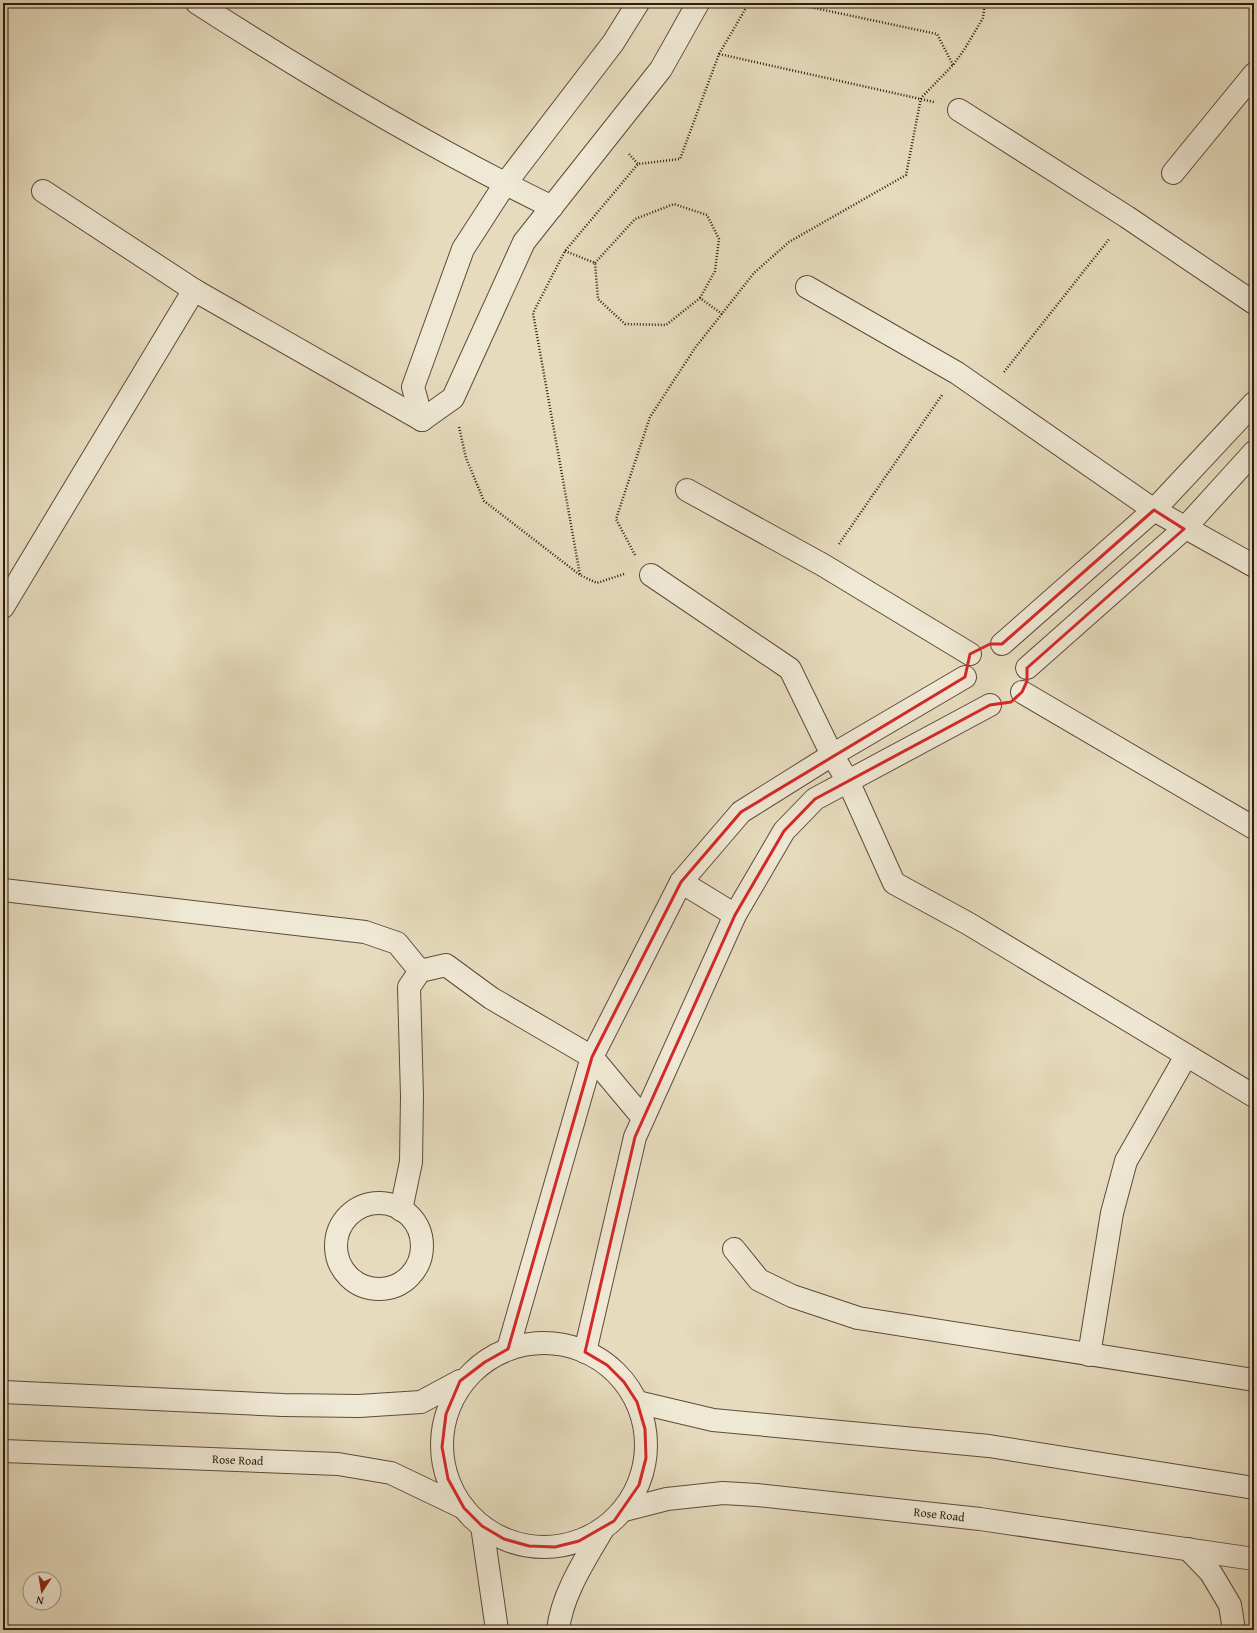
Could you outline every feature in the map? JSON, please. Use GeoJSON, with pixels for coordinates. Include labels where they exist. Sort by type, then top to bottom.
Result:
{"type":"FeatureCollection","features":[{"type":"Feature","properties":{"kind":"street"},"geometry":{"type":"LineString","coordinates":[[197,3],[295,66],[394,124],[505,184],[552,207]]}},
{"type":"Feature","properties":{"kind":"street"},"geometry":{"type":"LineString","coordinates":[[422,420],[414,387],[464,249],[505,184],[613,43],[638,3]]}},
{"type":"Feature","properties":{"kind":"street"},"geometry":{"type":"LineString","coordinates":[[422,420],[453,398],[524,242],[661,69],[692,5]]}},
{"type":"Feature","properties":{"kind":"street"},"geometry":{"type":"LineString","coordinates":[[1173,173],[1254,74]]}},
{"type":"Feature","properties":{"kind":"street"},"geometry":{"type":"LineString","coordinates":[[959,110],[1127,217],[1254,303]]}},
{"type":"Feature","properties":{"kind":"street"},"geometry":{"type":"LineString","coordinates":[[43,191],[194,290],[422,420]]}},
{"type":"Feature","properties":{"kind":"street"},"geometry":{"type":"LineString","coordinates":[[807,287],[957,373],[988,393],[1154,510],[1184,529],[1254,566]]}},
{"type":"Feature","properties":{"kind":"street"},"geometry":{"type":"LineString","coordinates":[[3,607],[194,290]]}},
{"type":"Feature","properties":{"kind":"street"},"geometry":{"type":"LineString","coordinates":[[1002,644],[1154,510],[1254,403]]}},
{"type":"Feature","properties":{"kind":"street"},"geometry":{"type":"LineString","coordinates":[[1027,668],[1184,529],[1254,452]]}},
{"type":"Feature","properties":{"kind":"street"},"geometry":{"type":"LineString","coordinates":[[686,490],[823,565],[970,654]]}},
{"type":"Feature","properties":{"kind":"street"},"geometry":{"type":"LineString","coordinates":[[651,575],[790,669],[832,754],[848,781],[894,883],[969,924],[1254,1096]]}},
{"type":"Feature","properties":{"kind":"street"},"geometry":{"type":"LineString","coordinates":[[585,1352],[635,1137],[734,915],[784,831],[815,799],[990,706],[1011,702],[1022,692],[1027,680],[1027,668],[1022,657],[1013,648],[1002,644],[990,644],[970,654],[965,668],[965,677],[970,692],[979,700],[990,706]]}},
{"type":"Feature","properties":{"kind":"street"},"geometry":{"type":"LineString","coordinates":[[508,1349],[592,1058],[681,882],[741,812],[832,754],[965,677]]}},
{"type":"Feature","properties":{"kind":"street"},"geometry":{"type":"LineString","coordinates":[[1022,692],[1254,828]]}},
{"type":"Feature","properties":{"kind":"street"},"geometry":{"type":"LineString","coordinates":[[681,882],[734,915]]}},
{"type":"Feature","properties":{"kind":"street"},"geometry":{"type":"LineString","coordinates":[[3,890],[365,932],[397,943],[420,971]]}},
{"type":"Feature","properties":{"kind":"street"},"geometry":{"type":"LineString","coordinates":[[401,1210],[411,1162],[412,1096],[409,987],[420,971],[446,965],[491,998],[592,1058],[643,1118]]}},
{"type":"Feature","properties":{"kind":"street"},"geometry":{"type":"LineString","coordinates":[[1089,1355],[1112,1213],[1126,1161],[1186,1056]]}},
{"type":"Feature","properties":{"kind":"street"},"geometry":{"type":"LineString","coordinates":[[734,1249],[758,1280],[792,1296],[858,1318],[1254,1380]]}},
{"type":"Feature","properties":{"kind":"street"},"geometry":{"type":"LineString","coordinates":[[3,1392],[275,1405],[359,1406],[421,1402],[460,1381],[485,1362],[508,1349],[533,1343],[560,1344],[585,1352],[607,1365],[624,1382],[637,1402],[646,1429],[646,1458],[639,1485],[624,1510],[602,1529],[579,1541],[548,1547],[529,1546],[504,1539],[482,1526],[464,1508],[448,1479],[442,1447],[446,1414],[460,1381]]}},
{"type":"Feature","properties":{"kind":"street"},"geometry":{"type":"LineString","coordinates":[[637,1402],[713,1420],[989,1446],[1254,1488]]}},
{"type":"Feature","properties":{"kind":"street","name":"Rose Road"},"geometry":{"type":"LineString","coordinates":[[3,1451],[338,1464],[391,1473],[464,1508]]}},
{"type":"Feature","properties":{"kind":"street","name":"Rose Road"},"geometry":{"type":"LineString","coordinates":[[624,1510],[667,1499],[723,1494],[757,1495],[980,1519],[1254,1559]]}},
{"type":"Feature","properties":{"kind":"street"},"geometry":{"type":"LineString","coordinates":[[482,1526],[497,1630]]}},
{"type":"Feature","properties":{"kind":"street"},"geometry":{"type":"LineString","coordinates":[[558,1630],[559,1621],[569,1592],[602,1529]]}},
{"type":"Feature","properties":{"kind":"street"},"geometry":{"type":"LineString","coordinates":[[1188,1549],[1211,1573],[1230,1605],[1234,1630]]}},
{"type":"Feature","properties":{"kind":"path"},"geometry":{"type":"LineString","coordinates":[[580,575],[533,313],[565,251],[638,164],[680,159],[719,54],[749,3]]}},
{"type":"Feature","properties":{"kind":"path"},"geometry":{"type":"LineString","coordinates":[[791,3],[937,34],[953,65]]}},
{"type":"Feature","properties":{"kind":"path"},"geometry":{"type":"LineString","coordinates":[[719,54],[921,98],[959,110]]}},
{"type":"Feature","properties":{"kind":"path"},"geometry":{"type":"LineString","coordinates":[[674,204],[707,215],[719,239],[715,271],[700,298],[666,325],[625,324],[598,299],[595,263],[635,219],[674,204]]}},
{"type":"Feature","properties":{"kind":"path"},"geometry":{"type":"LineString","coordinates":[[988,393],[1127,217]]}},
{"type":"Feature","properties":{"kind":"path"},"geometry":{"type":"LineString","coordinates":[[565,251],[595,263]]}},
{"type":"Feature","properties":{"kind":"path"},"geometry":{"type":"LineString","coordinates":[[700,298],[722,314]]}},
{"type":"Feature","properties":{"kind":"path"},"geometry":{"type":"LineString","coordinates":[[823,565],[957,373]]}},
{"type":"Feature","properties":{"kind":"path"},"geometry":{"type":"LineString","coordinates":[[453,398],[466,458],[484,501],[580,575],[597,583],[627,574]]}},
{"type":"Feature","properties":{"kind":"highlighted area"},"geometry":{"type":"Polygon","coordinates":[[[1154,510],[1184,529],[1027,668],[1027,681],[1022,692],[1011,702],[990,705],[815,799],[784,831],[735,915],[635,1137],[585,1352],[607,1365],[624,1382],[637,1402],[645,1429],[646,1458],[639,1485],[614,1521],[579,1541],[555,1547],[529,1546],[504,1539],[482,1526],[464,1508],[448,1479],[442,1447],[446,1414],[460,1381],[485,1362],[508,1349],[592,1057],[681,882],[741,812],[965,677],[970,654],[990,644],[1002,644],[1154,510]]]}}]}
